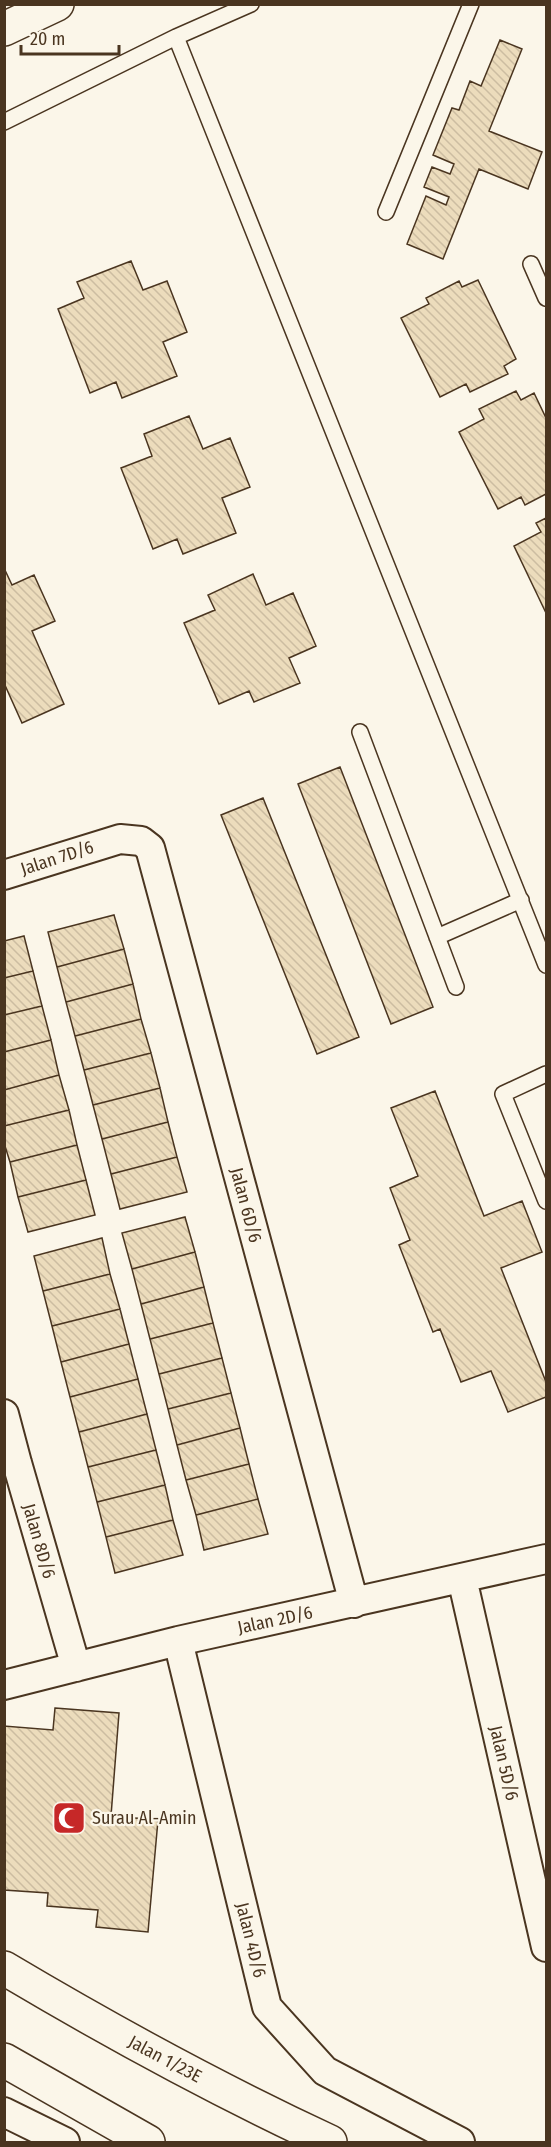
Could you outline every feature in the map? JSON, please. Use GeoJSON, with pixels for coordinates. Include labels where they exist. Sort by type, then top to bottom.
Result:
{"type":"FeatureCollection","features":[{"type":"Feature","properties":{"kind":"street"},"geometry":{"type":"LineString","coordinates":[[4,28],[57,4]]}},
{"type":"Feature","properties":{"kind":"street","name":"Jalan 6D/6"},"geometry":{"type":"LineString","coordinates":[[110,841],[131,839],[141,841],[150,848],[354,1603]]}},
{"type":"Feature","properties":{"kind":"street","name":"Jalan 7D/6"},"geometry":{"type":"LineString","coordinates":[[4,875],[110,841]]}},
{"type":"Feature","properties":{"kind":"street","name":"Jalan 8D/6"},"geometry":{"type":"LineString","coordinates":[[4,1414],[11,1465],[76,1667]]}},
{"type":"Feature","properties":{"kind":"street","name":"Jalan 2D/6"},"geometry":{"type":"LineString","coordinates":[[4,1685],[178,1641],[546,1559]]}},
{"type":"Feature","properties":{"kind":"street","name":"Jalan 5D/6"},"geometry":{"type":"LineString","coordinates":[[462,1578],[546,1947]]}},
{"type":"Feature","properties":{"kind":"street","name":"Jalan 4D/6"},"geometry":{"type":"LineString","coordinates":[[178,1641],[267,2007],[325,2071],[460,2142]]}},
{"type":"Feature","properties":{"kind":"street","name":"Jalan 1/23E"},"geometry":{"type":"LineString","coordinates":[[4,1968],[172,2063],[293,2126],[330,2142]]}},
{"type":"Feature","properties":{"kind":"street"},"geometry":{"type":"LineString","coordinates":[[4,2060],[148,2142]]}},
{"type":"Feature","properties":{"kind":"street"},"geometry":{"type":"LineString","coordinates":[[4,2112],[65,2142]]}},
{"type":"Feature","properties":{"kind":"lane"},"geometry":{"type":"LineString","coordinates":[[4,122],[176,37],[251,4]]}},
{"type":"Feature","properties":{"kind":"lane"},"geometry":{"type":"LineString","coordinates":[[386,212],[471,4]]}},
{"type":"Feature","properties":{"kind":"lane"},"geometry":{"type":"LineString","coordinates":[[176,37],[546,965]]}},
{"type":"Feature","properties":{"kind":"lane"},"geometry":{"type":"LineString","coordinates":[[531,264],[546,298]]}},
{"type":"Feature","properties":{"kind":"lane"},"geometry":{"type":"LineString","coordinates":[[360,732],[456,987]]}},
{"type":"Feature","properties":{"kind":"lane"},"geometry":{"type":"LineString","coordinates":[[437,937],[521,900]]}},
{"type":"Feature","properties":{"kind":"lane"},"geometry":{"type":"LineString","coordinates":[[546,1074],[503,1094],[546,1201]]}},
{"type":"Feature","properties":{"kind":"building"},"geometry":{"type":"Polygon","coordinates":[[[500,40],[522,49],[489,131],[542,152],[528,189],[479,169],[443,259],[407,244],[426,196],[446,205],[449,197],[424,187],[432,167],[450,174],[454,164],[433,155],[452,108],[459,110],[470,81],[481,86],[500,40]]]}},
{"type":"Feature","properties":{"kind":"building"},"geometry":{"type":"Polygon","coordinates":[[[131,261],[143,290],[167,281],[187,332],[163,342],[177,376],[122,398],[116,382],[90,393],[58,309],[84,298],[77,282],[131,261]]]}},
{"type":"Feature","properties":{"kind":"building"},"geometry":{"type":"Polygon","coordinates":[[[478,280],[516,359],[504,366],[508,374],[470,392],[466,384],[440,397],[401,318],[429,304],[426,298],[459,281],[462,287],[478,280]]]}},
{"type":"Feature","properties":{"kind":"building"},"geometry":{"type":"Polygon","coordinates":[[[516,391],[521,400],[534,393],[546,418],[546,494],[525,505],[521,497],[498,509],[459,432],[484,419],[479,409],[516,391]]]}},
{"type":"Feature","properties":{"kind":"building"},"geometry":{"type":"Polygon","coordinates":[[[189,416],[203,449],[230,438],[250,487],[222,498],[236,533],[183,554],[177,539],[153,549],[121,468],[152,456],[144,434],[189,416]]]}},
{"type":"Feature","properties":{"kind":"building"},"geometry":{"type":"Polygon","coordinates":[[[546,518],[546,613],[514,546],[541,532],[536,523],[546,518]]]}},
{"type":"Feature","properties":{"kind":"building"},"geometry":{"type":"Polygon","coordinates":[[[4,568],[12,585],[34,575],[55,621],[32,631],[64,704],[22,723],[4,683],[4,568]]]}},
{"type":"Feature","properties":{"kind":"building"},"geometry":{"type":"Polygon","coordinates":[[[253,574],[266,605],[293,593],[316,646],[289,658],[300,683],[254,702],[249,691],[219,704],[184,623],[215,610],[208,595],[253,574]]]}},
{"type":"Feature","properties":{"kind":"building"},"geometry":{"type":"Polygon","coordinates":[[[340,767],[433,1007],[391,1024],[298,784],[340,767]]]}},
{"type":"Feature","properties":{"kind":"building"},"geometry":{"type":"Polygon","coordinates":[[[263,798],[359,1037],[317,1054],[221,815],[263,798]]]}},
{"type":"Feature","properties":{"kind":"building"},"geometry":{"type":"Polygon","coordinates":[[[114,915],[124,949],[57,967],[48,932],[114,915]]]}},
{"type":"Feature","properties":{"kind":"building"},"geometry":{"type":"Polygon","coordinates":[[[24,936],[33,971],[4,978],[4,941],[24,936]]]}},
{"type":"Feature","properties":{"kind":"building"},"geometry":{"type":"Polygon","coordinates":[[[124,949],[133,984],[66,1002],[57,967],[124,949]]]}},
{"type":"Feature","properties":{"kind":"building"},"geometry":{"type":"Polygon","coordinates":[[[33,971],[42,1006],[4,1015],[4,978],[33,971]]]}},
{"type":"Feature","properties":{"kind":"building"},"geometry":{"type":"Polygon","coordinates":[[[133,984],[141,1019],[75,1036],[66,1002],[133,984]]]}},
{"type":"Feature","properties":{"kind":"building"},"geometry":{"type":"Polygon","coordinates":[[[42,1006],[51,1040],[4,1052],[4,1015],[42,1006]]]}},
{"type":"Feature","properties":{"kind":"building"},"geometry":{"type":"Polygon","coordinates":[[[141,1019],[151,1053],[84,1070],[75,1036],[141,1019]]]}},
{"type":"Feature","properties":{"kind":"building"},"geometry":{"type":"Polygon","coordinates":[[[51,1040],[59,1075],[4,1090],[4,1052],[51,1040]]]}},
{"type":"Feature","properties":{"kind":"building"},"geometry":{"type":"Polygon","coordinates":[[[151,1053],[160,1088],[93,1105],[84,1070],[151,1053]]]}},
{"type":"Feature","properties":{"kind":"building"},"geometry":{"type":"Polygon","coordinates":[[[59,1075],[69,1110],[4,1126],[4,1090],[59,1075]]]}},
{"type":"Feature","properties":{"kind":"building"},"geometry":{"type":"Polygon","coordinates":[[[160,1088],[168,1122],[102,1139],[93,1105],[160,1088]]]}},
{"type":"Feature","properties":{"kind":"building"},"geometry":{"type":"Polygon","coordinates":[[[435,1091],[484,1216],[522,1201],[542,1252],[501,1268],[546,1382],[546,1397],[508,1412],[491,1371],[461,1382],[440,1329],[433,1332],[399,1245],[410,1240],[390,1188],[418,1176],[391,1108],[435,1091]]]}},
{"type":"Feature","properties":{"kind":"building"},"geometry":{"type":"Polygon","coordinates":[[[69,1110],[77,1145],[10,1162],[4,1143],[4,1126],[69,1110]]]}},
{"type":"Feature","properties":{"kind":"building"},"geometry":{"type":"Polygon","coordinates":[[[168,1122],[177,1157],[111,1174],[102,1139],[168,1122]]]}},
{"type":"Feature","properties":{"kind":"building"},"geometry":{"type":"Polygon","coordinates":[[[77,1145],[86,1180],[18,1197],[10,1162],[77,1145]]]}},
{"type":"Feature","properties":{"kind":"building"},"geometry":{"type":"Polygon","coordinates":[[[177,1157],[187,1192],[120,1209],[111,1174],[177,1157]]]}},
{"type":"Feature","properties":{"kind":"building"},"geometry":{"type":"Polygon","coordinates":[[[86,1180],[95,1215],[28,1232],[18,1197],[86,1180]]]}},
{"type":"Feature","properties":{"kind":"building"},"geometry":{"type":"Polygon","coordinates":[[[185,1217],[195,1252],[132,1269],[122,1233],[185,1217]]]}},
{"type":"Feature","properties":{"kind":"building"},"geometry":{"type":"Polygon","coordinates":[[[102,1238],[110,1274],[43,1291],[34,1256],[102,1238]]]}},
{"type":"Feature","properties":{"kind":"building"},"geometry":{"type":"Polygon","coordinates":[[[195,1252],[204,1287],[141,1304],[132,1269],[195,1252]]]}},
{"type":"Feature","properties":{"kind":"building"},"geometry":{"type":"Polygon","coordinates":[[[110,1274],[120,1309],[52,1326],[43,1291],[110,1274]]]}},
{"type":"Feature","properties":{"kind":"building"},"geometry":{"type":"Polygon","coordinates":[[[204,1287],[213,1323],[150,1339],[141,1304],[204,1287]]]}},
{"type":"Feature","properties":{"kind":"building"},"geometry":{"type":"Polygon","coordinates":[[[120,1309],[129,1344],[61,1362],[52,1326],[120,1309]]]}},
{"type":"Feature","properties":{"kind":"building"},"geometry":{"type":"Polygon","coordinates":[[[213,1323],[222,1358],[159,1374],[150,1339],[213,1323]]]}},
{"type":"Feature","properties":{"kind":"building"},"geometry":{"type":"Polygon","coordinates":[[[129,1344],[138,1379],[70,1397],[61,1362],[129,1344]]]}},
{"type":"Feature","properties":{"kind":"building"},"geometry":{"type":"Polygon","coordinates":[[[222,1358],[231,1393],[168,1409],[159,1374],[222,1358]]]}},
{"type":"Feature","properties":{"kind":"building"},"geometry":{"type":"Polygon","coordinates":[[[138,1379],[147,1414],[79,1432],[70,1397],[138,1379]]]}},
{"type":"Feature","properties":{"kind":"building"},"geometry":{"type":"Polygon","coordinates":[[[231,1393],[240,1428],[177,1445],[168,1409],[231,1393]]]}},
{"type":"Feature","properties":{"kind":"building"},"geometry":{"type":"Polygon","coordinates":[[[147,1414],[156,1450],[88,1467],[79,1432],[147,1414]]]}},
{"type":"Feature","properties":{"kind":"building"},"geometry":{"type":"Polygon","coordinates":[[[240,1428],[249,1464],[186,1480],[177,1445],[240,1428]]]}},
{"type":"Feature","properties":{"kind":"building"},"geometry":{"type":"Polygon","coordinates":[[[156,1450],[165,1485],[97,1502],[88,1467],[156,1450]]]}},
{"type":"Feature","properties":{"kind":"building"},"geometry":{"type":"Polygon","coordinates":[[[249,1464],[258,1499],[196,1515],[186,1480],[249,1464]]]}},
{"type":"Feature","properties":{"kind":"building"},"geometry":{"type":"Polygon","coordinates":[[[165,1485],[173,1520],[106,1537],[97,1502],[165,1485]]]}},
{"type":"Feature","properties":{"kind":"building"},"geometry":{"type":"Polygon","coordinates":[[[258,1499],[268,1534],[204,1550],[196,1515],[258,1499]]]}},
{"type":"Feature","properties":{"kind":"building"},"geometry":{"type":"Polygon","coordinates":[[[173,1520],[183,1555],[115,1573],[106,1537],[173,1520]]]}},
{"type":"Feature","properties":{"kind":"building","name":"Surau Al-Amin"},"geometry":{"type":"Polygon","coordinates":[[[55,1708],[119,1713],[111,1816],[158,1820],[148,1932],[96,1927],[98,1910],[47,1906],[48,1893],[4,1890],[4,1726],[53,1730],[55,1708]]]}},
{"type":"Feature","properties":{"kind":"place","name":"Surau Al-Amin"},"geometry":{"type":"Point","coordinates":[69,1818]}}]}
